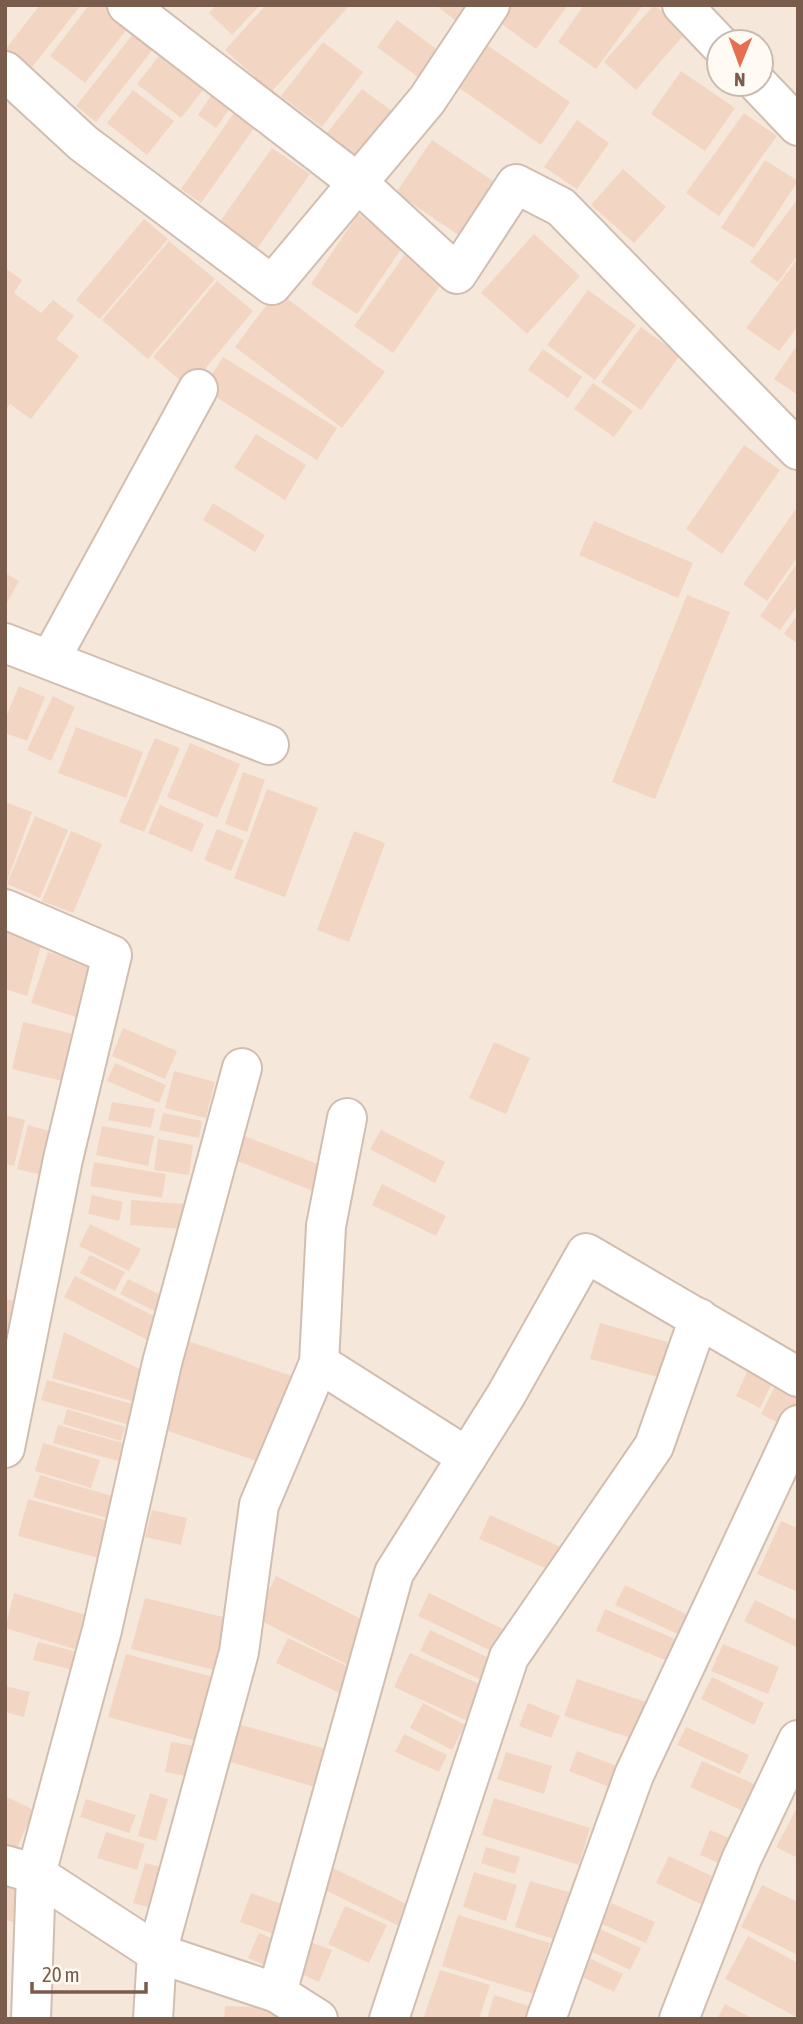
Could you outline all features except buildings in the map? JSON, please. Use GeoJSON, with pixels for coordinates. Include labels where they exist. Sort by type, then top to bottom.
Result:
{"type":"FeatureCollection","features":[{"type":"Feature","properties":{"kind":"street"},"geometry":{"type":"LineString","coordinates":[[127,5],[358,183],[457,274],[516,184],[561,207],[798,450]]}},
{"type":"Feature","properties":{"kind":"street"},"geometry":{"type":"LineString","coordinates":[[5,71],[83,143],[272,285],[427,100],[490,5]]}},
{"type":"Feature","properties":{"kind":"street"},"geometry":{"type":"LineString","coordinates":[[682,5],[705,29]]}},
{"type":"Feature","properties":{"kind":"street"},"geometry":{"type":"LineString","coordinates":[[771,98],[798,126]]}},
{"type":"Feature","properties":{"kind":"street"},"geometry":{"type":"LineString","coordinates":[[50,660],[198,389]]}},
{"type":"Feature","properties":{"kind":"street"},"geometry":{"type":"LineString","coordinates":[[5,643],[269,745]]}},
{"type":"Feature","properties":{"kind":"street"},"geometry":{"type":"LineString","coordinates":[[5,909],[112,955],[63,1159],[5,1447]]}},
{"type":"Feature","properties":{"kind":"street"},"geometry":{"type":"LineString","coordinates":[[31,2019],[20,1870],[102,1630],[162,1363],[242,1068]]}},
{"type":"Feature","properties":{"kind":"street"},"geometry":{"type":"LineString","coordinates":[[153,2019],[157,1954],[239,1652],[259,1505],[319,1363],[326,1226],[347,1118]]}},
{"type":"Feature","properties":{"kind":"street"},"geometry":{"type":"LineString","coordinates":[[20,1870],[157,1954],[300,2010],[394,1573],[506,1395],[586,1253],[798,1377]]}},
{"type":"Feature","properties":{"kind":"street"},"geometry":{"type":"LineString","coordinates":[[389,2019],[509,1657],[654,1446],[699,1318]]}},
{"type":"Feature","properties":{"kind":"street"},"geometry":{"type":"LineString","coordinates":[[319,1363],[467,1457]]}},
{"type":"Feature","properties":{"kind":"street"},"geometry":{"type":"LineString","coordinates":[[546,2019],[634,1775],[798,1425]]}},
{"type":"Feature","properties":{"kind":"street"},"geometry":{"type":"LineString","coordinates":[[679,2019],[741,1860],[798,1740]]}},
{"type":"Feature","properties":{"kind":"shaded area"},"geometry":{"type":"Polygon","coordinates":[[[5,5],[798,5],[798,2019],[5,2019],[5,5]]]}}]}
